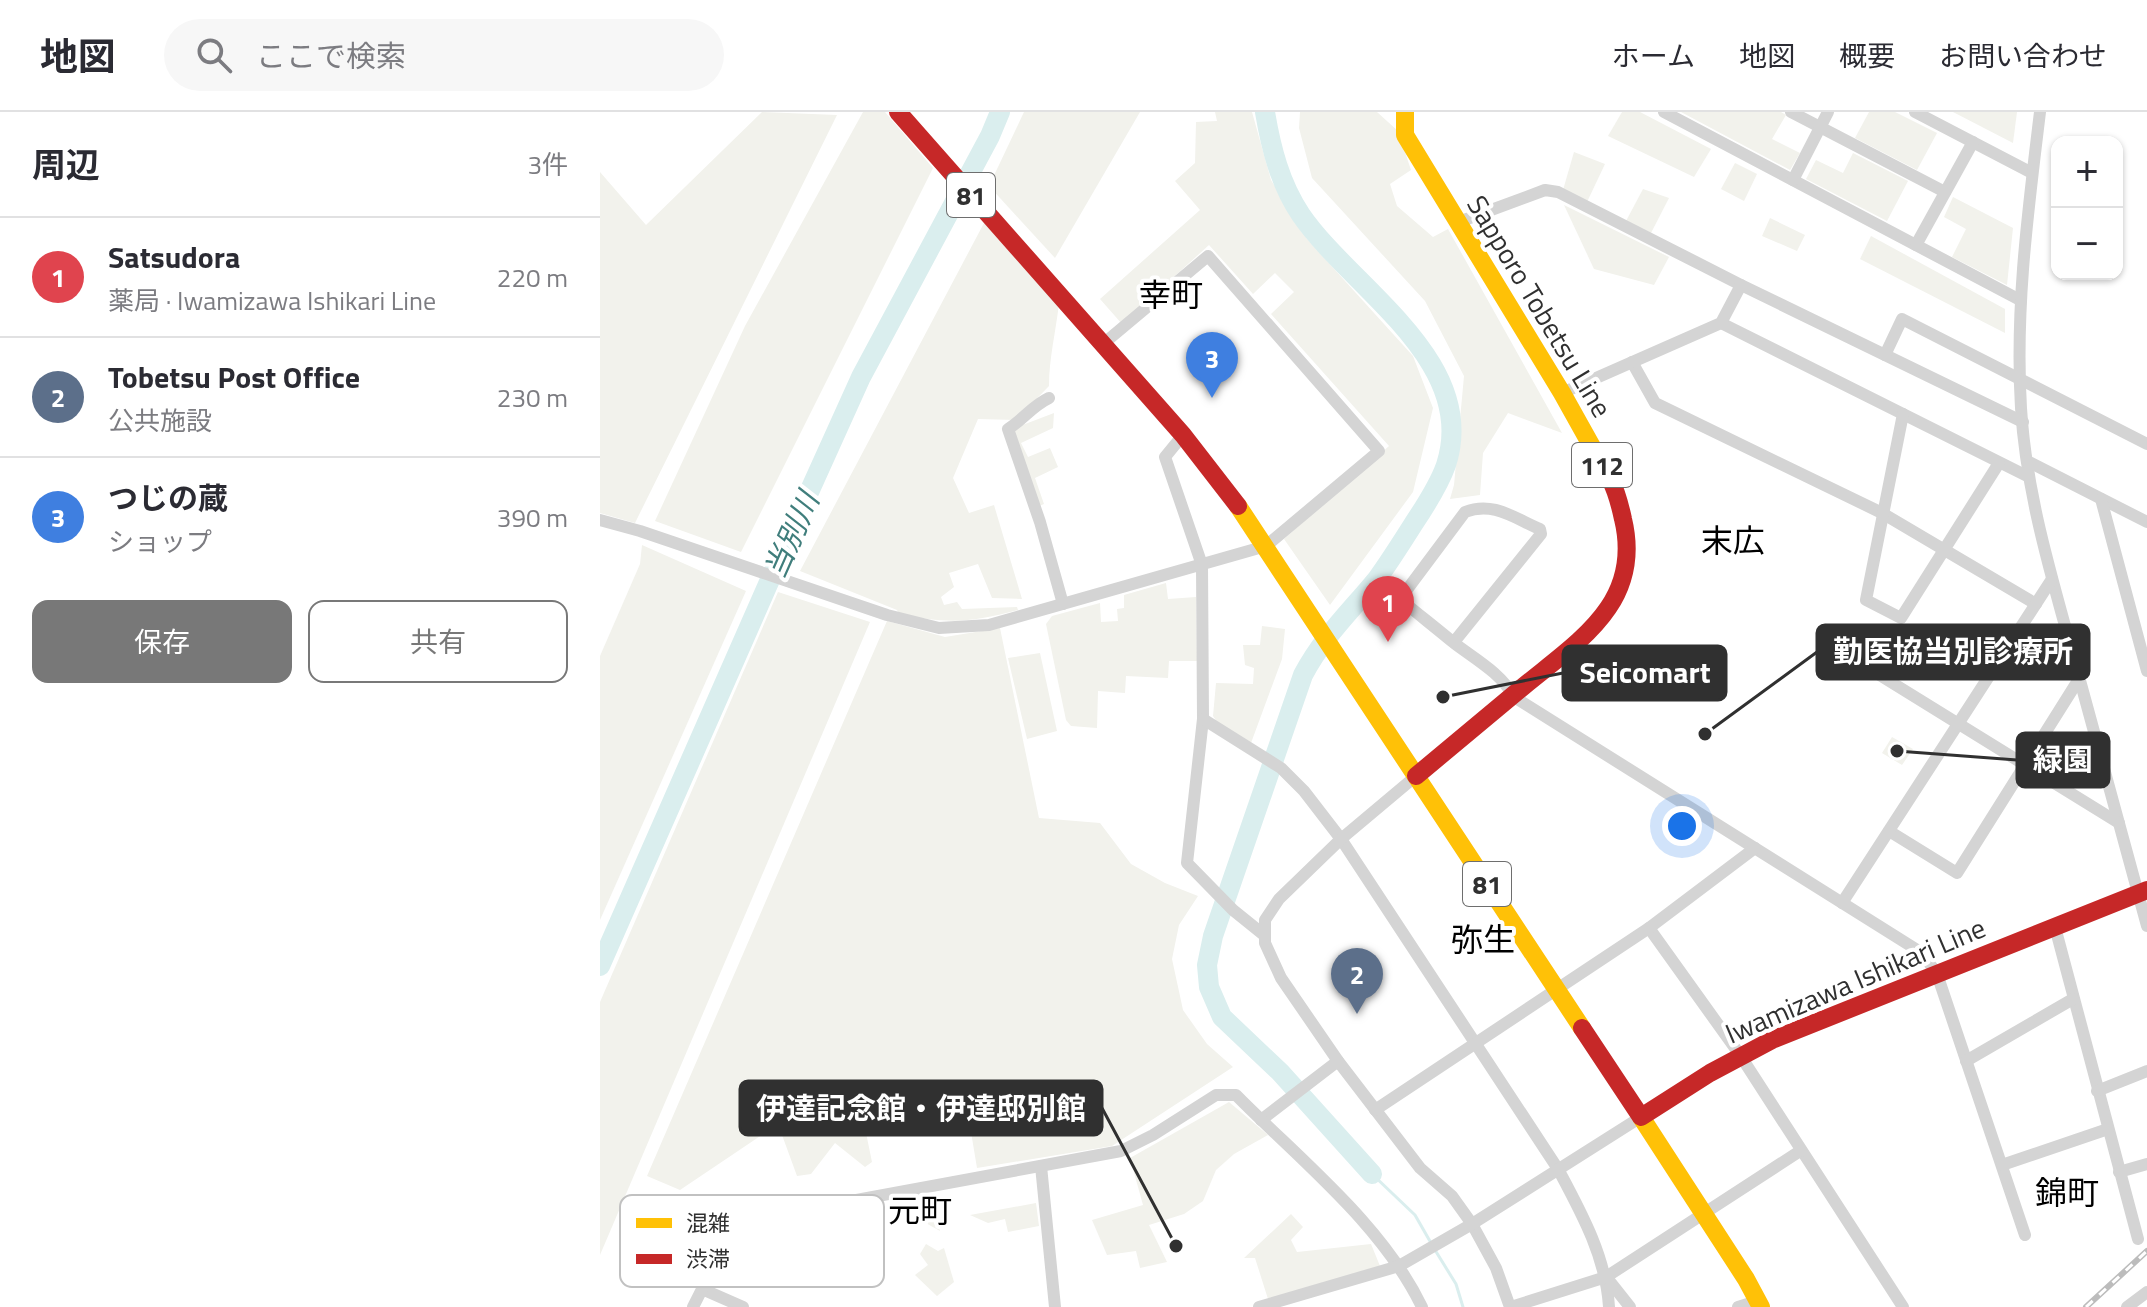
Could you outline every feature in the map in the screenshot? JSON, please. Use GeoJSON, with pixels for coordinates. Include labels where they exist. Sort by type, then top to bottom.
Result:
{"type":"FeatureCollection","features":[{"type":"Feature","properties":{"kind":"main road","name":"81"},"geometry":{"type":"LineString","coordinates":[[898,112],[1224,485],[1641,1117]]}},
{"type":"Feature","properties":{"kind":"main road","name":"Sapporo Tobetsu Line"},"geometry":{"type":"LineString","coordinates":[[1405,112],[1405,135],[1562,393],[1616,490],[1627,535],[1627,568],[1616,596],[1593,629],[1416,776]]}},
{"type":"Feature","properties":{"kind":"main road","name":"Iwamizawa Ishikari Line"},"geometry":{"type":"LineString","coordinates":[[1641,1117],[1740,1055],[2142,891]]}},
{"type":"Feature","properties":{"kind":"main road"},"geometry":{"type":"LineString","coordinates":[[1641,1117],[1759,1304]]}},
{"type":"Feature","properties":{"kind":"street"},"geometry":{"type":"LineString","coordinates":[[1664,112],[2020,300]]}},
{"type":"Feature","properties":{"kind":"street"},"geometry":{"type":"LineString","coordinates":[[1791,112],[1945,192]]}},
{"type":"Feature","properties":{"kind":"street"},"geometry":{"type":"LineString","coordinates":[[1793,180],[1828,112]]}},
{"type":"Feature","properties":{"kind":"street"},"geometry":{"type":"LineString","coordinates":[[1915,112],[2032,173]]}},
{"type":"Feature","properties":{"kind":"street"},"geometry":{"type":"LineString","coordinates":[[2040,112],[2020,300],[2020,378],[2029,477],[2079,679],[2119,823],[2142,891],[2147,926]]}},
{"type":"Feature","properties":{"kind":"street"},"geometry":{"type":"LineString","coordinates":[[1916,245],[1973,142]]}},
{"type":"Feature","properties":{"kind":"street"},"geometry":{"type":"LineString","coordinates":[[1456,223],[1545,190],[1558,192],[2023,422]]}},
{"type":"Feature","properties":{"kind":"street"},"geometry":{"type":"LineString","coordinates":[[600,520],[887,615],[939,628],[989,625],[1266,546],[1379,451],[1208,256],[1103,344]]}},
{"type":"Feature","properties":{"kind":"street"},"geometry":{"type":"LineString","coordinates":[[1562,393],[1721,323],[1741,285]]}},
{"type":"Feature","properties":{"kind":"street"},"geometry":{"type":"LineString","coordinates":[[1885,355],[1902,319],[2147,444]]}},
{"type":"Feature","properties":{"kind":"street"},"geometry":{"type":"LineString","coordinates":[[1721,323],[2029,477]]}},
{"type":"Feature","properties":{"kind":"street"},"geometry":{"type":"LineString","coordinates":[[1632,362],[1655,403],[1882,513],[2036,604]]}},
{"type":"Feature","properties":{"kind":"street"},"geometry":{"type":"LineString","coordinates":[[1049,398],[1034,405],[1025,419],[1008,429],[1040,522],[1063,604]]}},
{"type":"Feature","properties":{"kind":"street"},"geometry":{"type":"LineString","coordinates":[[1903,414],[1866,600],[1901,618],[1999,463]]}},
{"type":"Feature","properties":{"kind":"street"},"geometry":{"type":"LineString","coordinates":[[1183,435],[1165,457],[1202,565],[1203,719],[1187,863],[1233,910],[1264,935]]}},
{"type":"Feature","properties":{"kind":"street"},"geometry":{"type":"LineString","coordinates":[[2027,461],[2147,522]]}},
{"type":"Feature","properties":{"kind":"street"},"geometry":{"type":"LineString","coordinates":[[2101,499],[2147,671]]}},
{"type":"Feature","properties":{"kind":"street"},"geometry":{"type":"LineString","coordinates":[[1454,642],[1541,534],[1540,529],[1491,507],[1480,506],[1465,512],[1400,599],[1454,642],[1507,684],[1514,697],[1922,953],[1937,974],[2025,1235]]}},
{"type":"Feature","properties":{"kind":"street"},"geometry":{"type":"LineString","coordinates":[[1842,903],[2052,579]]}},
{"type":"Feature","properties":{"kind":"street"},"geometry":{"type":"LineString","coordinates":[[1865,666],[2119,823]]}},
{"type":"Feature","properties":{"kind":"street"},"geometry":{"type":"LineString","coordinates":[[1889,831],[1957,873],[2079,679]]}},
{"type":"Feature","properties":{"kind":"street"},"geometry":{"type":"LineString","coordinates":[[1203,719],[1281,768],[1304,791],[1341,839],[1558,1169],[1578,1206],[1606,1277],[1609,1307]]}},
{"type":"Feature","properties":{"kind":"street"},"geometry":{"type":"LineString","coordinates":[[1416,776],[1341,839],[1271,909],[1265,920],[1264,935],[1274,966],[1338,1061],[1420,1168],[1452,1196],[1472,1224],[1496,1268],[1511,1307],[1606,1277],[1800,1151]]}},
{"type":"Feature","properties":{"kind":"street"},"geometry":{"type":"LineString","coordinates":[[1375,1110],[1649,928],[1755,848]]}},
{"type":"Feature","properties":{"kind":"street"},"geometry":{"type":"LineString","coordinates":[[2055,927],[2138,1239]]}},
{"type":"Feature","properties":{"kind":"street"},"geometry":{"type":"LineString","coordinates":[[1649,928],[1740,1055],[1903,1307]]}},
{"type":"Feature","properties":{"kind":"street"},"geometry":{"type":"LineString","coordinates":[[1966,1061],[2073,999]]}},
{"type":"Feature","properties":{"kind":"street"},"geometry":{"type":"LineString","coordinates":[[1261,1120],[1338,1061]]}},
{"type":"Feature","properties":{"kind":"street"},"geometry":{"type":"LineString","coordinates":[[2097,1091],[2147,1071]]}},
{"type":"Feature","properties":{"kind":"street"},"geometry":{"type":"LineString","coordinates":[[884,1195],[1121,1151],[1153,1135],[1216,1095],[1236,1095],[1376,1235],[1399,1266],[1422,1307]]}},
{"type":"Feature","properties":{"kind":"street"},"geometry":{"type":"LineString","coordinates":[[1259,1307],[1399,1266],[1444,1242],[1641,1117]]}},
{"type":"Feature","properties":{"kind":"street"},"geometry":{"type":"LineString","coordinates":[[2002,1165],[2108,1129]]}},
{"type":"Feature","properties":{"kind":"street"},"geometry":{"type":"LineString","coordinates":[[2119,1172],[2147,1164]]}},
{"type":"Feature","properties":{"kind":"street"},"geometry":{"type":"LineString","coordinates":[[1041,1166],[1055,1307]]}},
{"type":"Feature","properties":{"kind":"street"},"geometry":{"type":"LineString","coordinates":[[1606,1277],[1630,1307]]}},
{"type":"Feature","properties":{"kind":"street"},"geometry":{"type":"LineString","coordinates":[[693,1307],[702,1289],[743,1307]]}},
{"type":"Feature","properties":{"kind":"street"},"geometry":{"type":"LineString","coordinates":[[2127,1307],[2142,1299]]}},
{"type":"Feature","properties":{"kind":"street"},"geometry":{"type":"LineString","coordinates":[[1738,1307],[1759,1304]]}},
{"type":"Feature","properties":{"kind":"shaded area"},"geometry":{"type":"Polygon","coordinates":[[[762,112],[837,115],[635,523],[600,513],[600,172],[646,225],[762,112]]]}},
{"type":"Feature","properties":{"kind":"shaded area"},"geometry":{"type":"Polygon","coordinates":[[[863,112],[885,112],[933,168],[741,552],[655,521],[745,326],[863,112]]]}},
{"type":"Feature","properties":{"kind":"shaded area"},"geometry":{"type":"Polygon","coordinates":[[[1024,112],[1140,112],[1055,258],[989,186],[1024,112]]]}},
{"type":"Feature","properties":{"kind":"shaded area"},"geometry":{"type":"Polygon","coordinates":[[[1215,112],[1252,112],[1271,180],[1307,239],[1413,356],[1433,408],[1413,492],[1330,605],[1284,539],[1389,446],[1271,314],[1294,292],[1275,273],[1253,294],[1209,245],[1122,324],[1100,299],[1200,210],[1175,181],[1195,163],[1196,122],[1217,121],[1215,112]]]}},
{"type":"Feature","properties":{"kind":"shaded area"},"geometry":{"type":"Polygon","coordinates":[[[1300,112],[1377,112],[1398,131],[1411,170],[1390,184],[1397,206],[1433,237],[1448,229],[1562,433],[1508,413],[1483,453],[1480,495],[1450,499],[1464,376],[1425,301],[1312,178],[1299,128],[1300,112]]]}},
{"type":"Feature","properties":{"kind":"shaded area"},"geometry":{"type":"Polygon","coordinates":[[[1622,112],[1640,112],[1711,149],[1694,177],[1608,136],[1622,112]]]}},
{"type":"Feature","properties":{"kind":"shaded area"},"geometry":{"type":"Polygon","coordinates":[[[1681,112],[1781,112],[1786,115],[1772,139],[1800,153],[1790,170],[1681,112]]]}},
{"type":"Feature","properties":{"kind":"shaded area"},"geometry":{"type":"Polygon","coordinates":[[[1869,112],[1895,112],[1937,133],[1917,170],[1855,138],[1869,112]]]}},
{"type":"Feature","properties":{"kind":"shaded area"},"geometry":{"type":"Polygon","coordinates":[[[1953,112],[2017,112],[2013,143],[1953,112]]]}},
{"type":"Feature","properties":{"kind":"shaded area"},"geometry":{"type":"Polygon","coordinates":[[[1574,152],[1605,164],[1587,202],[1563,190],[1574,152]]]}},
{"type":"Feature","properties":{"kind":"shaded area"},"geometry":{"type":"Polygon","coordinates":[[[1853,153],[1908,181],[1887,221],[1806,179],[1816,160],[1843,173],[1853,153]]]}},
{"type":"Feature","properties":{"kind":"shaded area"},"geometry":{"type":"Polygon","coordinates":[[[1735,163],[1757,174],[1744,201],[1721,189],[1735,163]]]}},
{"type":"Feature","properties":{"kind":"shaded area"},"geometry":{"type":"Polygon","coordinates":[[[1643,189],[1669,198],[1651,233],[1626,221],[1643,189]]]}},
{"type":"Feature","properties":{"kind":"shaded area"},"geometry":{"type":"Polygon","coordinates":[[[1953,197],[2013,228],[2007,285],[1952,257],[1966,229],[1944,217],[1953,197]]]}},
{"type":"Feature","properties":{"kind":"shaded area"},"geometry":{"type":"Polygon","coordinates":[[[1564,205],[1669,257],[1654,285],[1594,269],[1564,205]]]}},
{"type":"Feature","properties":{"kind":"shaded area"},"geometry":{"type":"Polygon","coordinates":[[[1770,218],[1805,235],[1797,251],[1762,236],[1770,218]]]}},
{"type":"Feature","properties":{"kind":"shaded area"},"geometry":{"type":"Polygon","coordinates":[[[984,223],[1059,303],[1049,386],[1016,420],[978,419],[953,478],[969,513],[994,505],[1022,599],[992,598],[978,564],[949,573],[954,587],[941,597],[944,605],[957,602],[962,609],[1017,607],[1018,610],[958,621],[899,614],[897,610],[800,571],[984,223]]]}},
{"type":"Feature","properties":{"kind":"shaded area"},"geometry":{"type":"Polygon","coordinates":[[[1871,236],[2005,309],[2005,333],[1860,259],[1871,236]]]}},
{"type":"Feature","properties":{"kind":"shaded area"},"geometry":{"type":"Polygon","coordinates":[[[1054,413],[1053,428],[1021,443],[1028,457],[1050,448],[1058,467],[1035,478],[1044,504],[1039,506],[1012,432],[1015,428],[1054,413]]]}},
{"type":"Feature","properties":{"kind":"shaded area"},"geometry":{"type":"Polygon","coordinates":[[[642,545],[746,591],[600,920],[600,656],[640,564],[642,545]]]}},
{"type":"Feature","properties":{"kind":"shaded area"},"geometry":{"type":"Polygon","coordinates":[[[1166,583],[1168,599],[1196,597],[1197,661],[1169,661],[1168,678],[1126,676],[1125,693],[1098,691],[1097,728],[1071,726],[1066,720],[1046,624],[1052,616],[1100,603],[1101,622],[1118,621],[1117,609],[1124,608],[1124,595],[1166,583]]]}},
{"type":"Feature","properties":{"kind":"shaded area"},"geometry":{"type":"Polygon","coordinates":[[[778,592],[870,622],[626,1195],[620,1195],[620,1208],[600,1255],[600,1002],[778,592]]]}},
{"type":"Feature","properties":{"kind":"shaded area"},"geometry":{"type":"Polygon","coordinates":[[[887,621],[945,637],[1000,628],[1039,818],[1100,823],[1131,864],[1165,883],[1198,896],[1179,925],[1172,959],[1183,1010],[1207,1044],[1233,1067],[1112,1146],[977,1168],[963,1084],[855,1102],[860,1128],[865,1128],[872,1162],[865,1167],[835,1143],[811,1174],[797,1176],[778,1124],[680,1190],[647,1176],[887,621]]]}},
{"type":"Feature","properties":{"kind":"shaded area"},"geometry":{"type":"Polygon","coordinates":[[[1262,626],[1285,629],[1282,659],[1251,743],[1217,722],[1213,716],[1216,683],[1253,684],[1254,668],[1245,665],[1243,645],[1260,645],[1262,626]]]}},
{"type":"Feature","properties":{"kind":"shaded area"},"geometry":{"type":"Polygon","coordinates":[[[1040,653],[1057,731],[1027,739],[1008,658],[1040,653]]]}},
{"type":"Feature","properties":{"kind":"shaded area"},"geometry":{"type":"Polygon","coordinates":[[[1892,737],[1913,749],[1902,765],[1882,753],[1892,737]]]}},
{"type":"Feature","properties":{"kind":"shaded area"},"geometry":{"type":"Polygon","coordinates":[[[1229,1102],[1268,1135],[1234,1154],[1216,1170],[1203,1201],[1184,1214],[1149,1225],[1167,1262],[1140,1268],[1136,1251],[1107,1255],[1092,1220],[1143,1205],[1130,1158],[1229,1102]]]}},
{"type":"Feature","properties":{"kind":"shaded area"},"geometry":{"type":"Polygon","coordinates":[[[931,1196],[940,1231],[915,1217],[891,1209],[889,1204],[931,1196]]]}},
{"type":"Feature","properties":{"kind":"shaded area"},"geometry":{"type":"Polygon","coordinates":[[[1036,1203],[1039,1226],[1008,1232],[1005,1219],[988,1223],[970,1215],[1036,1203]]]}},
{"type":"Feature","properties":{"kind":"shaded area"},"geometry":{"type":"Polygon","coordinates":[[[1291,1214],[1303,1227],[1291,1240],[1297,1252],[1371,1244],[1380,1266],[1268,1299],[1255,1258],[1244,1258],[1291,1214]]]}},
{"type":"Feature","properties":{"kind":"shaded area"},"geometry":{"type":"Polygon","coordinates":[[[926,1244],[938,1251],[944,1248],[954,1282],[937,1296],[915,1275],[928,1265],[920,1254],[926,1244]]]}},
{"type":"Feature","properties":{"kind":"waterway","name":"当別川"},"geometry":{"type":"LineString","coordinates":[[600,966],[861,377],[1000,112]]}},
{"type":"Feature","properties":{"kind":"waterway"},"geometry":{"type":"LineString","coordinates":[[1265,112],[1277,165],[1301,215],[1405,328],[1428,359],[1445,392],[1452,427],[1446,465],[1428,502],[1377,579],[1328,637],[1303,675],[1213,936],[1207,965],[1209,987],[1222,1017],[1280,1072],[1372,1174]]}},
{"type":"Feature","properties":{"kind":"waterway"},"geometry":{"type":"LineString","coordinates":[[1372,1174],[1415,1215],[1431,1243]]}},
{"type":"Feature","properties":{"kind":"waterway"},"geometry":{"type":"LineString","coordinates":[[1435,1250],[1456,1284],[1463,1307]]}},
{"type":"Feature","properties":{"kind":"railway"},"geometry":{"type":"LineString","coordinates":[[2086,1307],[2147,1251]]}},
{"type":"Feature","properties":{"kind":"traffic: slow"},"geometry":{"type":"LineString","coordinates":[[1405,112],[1405,135],[1562,393],[1610,479]]}},
{"type":"Feature","properties":{"kind":"traffic: slow"},"geometry":{"type":"LineString","coordinates":[[1238,506],[1582,1028]]}},
{"type":"Feature","properties":{"kind":"traffic: slow"},"geometry":{"type":"LineString","coordinates":[[1641,1117],[1761,1307]]}},
{"type":"Feature","properties":{"kind":"traffic: jam"},"geometry":{"type":"LineString","coordinates":[[898,112],[1183,435],[1238,506]]}},
{"type":"Feature","properties":{"kind":"traffic: jam"},"geometry":{"type":"LineString","coordinates":[[1416,776],[1566,652],[1602,616],[1624,574],[1627,548],[1621,509],[1610,479]]}},
{"type":"Feature","properties":{"kind":"traffic: jam"},"geometry":{"type":"LineString","coordinates":[[1582,1028],[1641,1117],[1710,1073],[1772,1040],[2147,890]]}},
{"type":"Feature","properties":{"kind":"place","name":"つじの蔵"},"geometry":{"type":"Point","coordinates":[1212,398]}},
{"type":"Feature","properties":{"kind":"place","name":"Satsudora"},"geometry":{"type":"Point","coordinates":[1388,642]}},
{"type":"Feature","properties":{"kind":"place","name":"Seicomart"},"geometry":{"type":"Point","coordinates":[1443,697]}},
{"type":"Feature","properties":{"kind":"place","name":"勤医協当別診療所"},"geometry":{"type":"Point","coordinates":[1705,734]}},
{"type":"Feature","properties":{"kind":"place","name":"緑園"},"geometry":{"type":"Point","coordinates":[1897,751]}},
{"type":"Feature","properties":{"kind":"place","name":"Tobetsu Post Office"},"geometry":{"type":"Point","coordinates":[1357,1014]}},
{"type":"Feature","properties":{"kind":"place","name":"伊達記念館・伊達邸別館"},"geometry":{"type":"Point","coordinates":[1176,1246]}},
{"type":"Feature","properties":{"kind":"district","name":"幸町"},"geometry":{"type":"Point","coordinates":[1171,294]}},
{"type":"Feature","properties":{"kind":"district","name":"末広"},"geometry":{"type":"Point","coordinates":[1733,540]}},
{"type":"Feature","properties":{"kind":"district","name":"弥生"},"geometry":{"type":"Point","coordinates":[1483,939]}},
{"type":"Feature","properties":{"kind":"district","name":"錦町"},"geometry":{"type":"Point","coordinates":[2067,1192]}},
{"type":"Feature","properties":{"kind":"district","name":"元町"},"geometry":{"type":"Point","coordinates":[920,1210]}}]}
